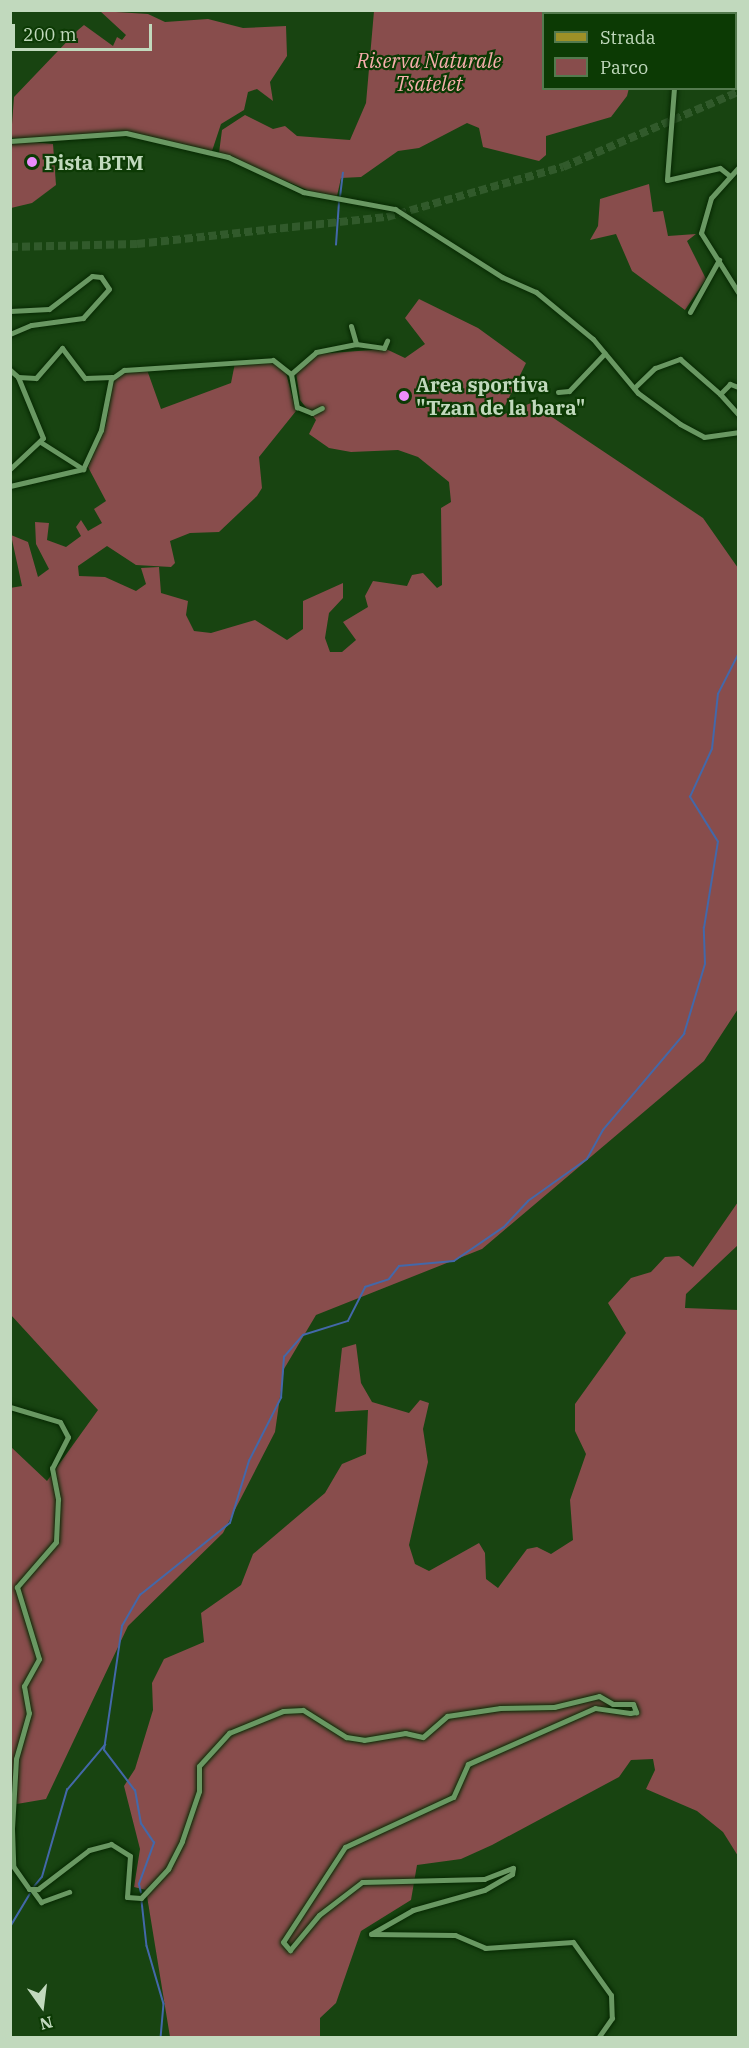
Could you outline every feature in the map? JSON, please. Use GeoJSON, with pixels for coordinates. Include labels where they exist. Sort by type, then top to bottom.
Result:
{"type":"FeatureCollection","features":[{"type":"Feature","properties":{"kind":"street"},"geometry":{"type":"LineString","coordinates":[[674,90],[667,180],[720,168],[730,176]]}},
{"type":"Feature","properties":{"kind":"street"},"geometry":{"type":"LineString","coordinates":[[10,141],[126,133],[228,157],[303,192],[395,209],[502,277],[536,292],[605,353],[632,387],[699,436],[738,432]]}},
{"type":"Feature","properties":{"kind":"street"},"geometry":{"type":"LineString","coordinates":[[738,168],[711,198],[702,229],[738,292]]}},
{"type":"Feature","properties":{"kind":"street"},"geometry":{"type":"LineString","coordinates":[[690,312],[719,260]]}},
{"type":"Feature","properties":{"kind":"street"},"geometry":{"type":"LineString","coordinates":[[10,311],[49,309],[92,276],[101,277],[109,289],[82,318],[31,325],[10,334]]}},
{"type":"Feature","properties":{"kind":"street"},"geometry":{"type":"LineString","coordinates":[[351,326],[356,344]]}},
{"type":"Feature","properties":{"kind":"street"},"geometry":{"type":"LineString","coordinates":[[291,374],[316,352],[356,344],[384,348],[387,341]]}},
{"type":"Feature","properties":{"kind":"street"},"geometry":{"type":"LineString","coordinates":[[18,377],[36,378],[62,348],[85,378],[112,377],[138,367],[264,359],[281,362],[291,374],[297,407],[312,413],[322,408]]}},
{"type":"Feature","properties":{"kind":"street"},"geometry":{"type":"LineString","coordinates":[[558,392],[569,390],[605,353]]}},
{"type":"Feature","properties":{"kind":"street"},"geometry":{"type":"LineString","coordinates":[[632,387],[655,368],[680,359],[720,393],[738,414]]}},
{"type":"Feature","properties":{"kind":"street"},"geometry":{"type":"LineString","coordinates":[[10,370],[18,377],[41,425],[42,443]]}},
{"type":"Feature","properties":{"kind":"street"},"geometry":{"type":"LineString","coordinates":[[83,469],[101,430],[112,377]]}},
{"type":"Feature","properties":{"kind":"street"},"geometry":{"type":"LineString","coordinates":[[720,393],[730,384],[738,387]]}},
{"type":"Feature","properties":{"kind":"street"},"geometry":{"type":"LineString","coordinates":[[42,443],[83,469]]}},
{"type":"Feature","properties":{"kind":"street"},"geometry":{"type":"LineString","coordinates":[[10,469],[42,443]]}},
{"type":"Feature","properties":{"kind":"street"},"geometry":{"type":"LineString","coordinates":[[10,486],[83,469]]}},
{"type":"Feature","properties":{"kind":"street"},"geometry":{"type":"LineString","coordinates":[[10,1407],[60,1422],[68,1437],[52,1468],[58,1499],[56,1542],[17,1587],[39,1659],[24,1686],[29,1713],[16,1759],[12,1856],[16,1873],[40,1902],[69,1892]]}},
{"type":"Feature","properties":{"kind":"street"},"geometry":{"type":"LineString","coordinates":[[33,1891],[89,1851],[111,1844],[130,1856],[127,1897],[146,1895],[182,1841],[199,1791],[199,1766],[230,1733],[283,1711],[303,1710],[332,1730],[364,1740],[405,1733],[423,1737],[447,1716],[500,1708],[554,1707],[599,1696],[614,1704],[633,1704],[636,1712],[630,1713],[595,1708],[468,1764],[453,1797],[345,1847],[283,1942],[286,1950],[294,1947],[319,1915],[362,1882],[484,1879],[513,1868],[512,1874],[484,1890],[413,1911],[371,1934],[454,1935],[485,1948],[573,1941],[611,1995],[612,2018],[598,2037]]}},
{"type":"Feature","properties":{"kind":"green space"},"geometry":{"type":"Polygon","coordinates":[[[100,11],[148,14],[165,22],[208,19],[243,28],[286,26],[287,56],[270,82],[273,101],[257,89],[248,92],[244,110],[221,124],[212,151],[119,131],[61,140],[11,138],[14,97],[78,30],[84,25],[113,46],[117,37],[122,40],[126,35],[100,11]]]}},
{"type":"Feature","properties":{"kind":"green space","name":"Riserva Naturale Tsatelet"},"geometry":{"type":"Polygon","coordinates":[[[374,11],[576,11],[542,12],[542,90],[628,90],[627,96],[611,117],[546,136],[546,155],[539,161],[483,147],[479,128],[467,123],[419,148],[398,151],[361,177],[341,178],[337,196],[312,192],[219,153],[222,130],[245,115],[273,129],[285,126],[297,136],[350,140],[366,103],[374,11]]]}},
{"type":"Feature","properties":{"kind":"green space","name":"Pista BTM"},"geometry":{"type":"Polygon","coordinates":[[[23,141],[53,144],[56,185],[32,203],[11,208],[11,144],[23,141]]]}},
{"type":"Feature","properties":{"kind":"green space"},"geometry":{"type":"Polygon","coordinates":[[[649,184],[653,212],[663,211],[668,236],[696,234],[687,241],[706,279],[685,310],[632,271],[616,234],[590,240],[598,226],[600,199],[649,184]]]}},
{"type":"Feature","properties":{"kind":"green space"},"geometry":{"type":"Polygon","coordinates":[[[419,299],[478,328],[526,363],[500,416],[531,403],[703,518],[738,568],[738,1009],[704,1061],[482,1249],[316,1315],[284,1369],[275,1432],[223,1533],[128,1626],[46,1799],[11,1805],[11,1447],[47,1481],[98,1410],[11,1315],[10,588],[22,586],[11,535],[28,542],[38,577],[49,569],[36,544],[35,522],[49,523],[47,540],[66,547],[81,536],[76,527],[81,520],[88,531],[102,523],[94,509],[106,501],[88,467],[106,424],[113,380],[122,373],[146,367],[161,409],[231,383],[235,363],[271,362],[285,369],[296,411],[259,457],[262,488],[257,496],[219,532],[190,533],[170,541],[175,563],[171,567],[136,565],[107,546],[78,566],[79,576],[105,577],[136,591],[146,584],[141,568],[159,567],[161,593],[188,601],[186,615],[194,631],[211,633],[255,620],[287,640],[303,629],[303,601],[343,583],[343,598],[329,613],[325,638],[330,652],[342,652],[356,640],[343,622],[368,607],[365,596],[373,581],[407,586],[412,575],[423,573],[437,588],[442,585],[441,508],[451,502],[449,482],[418,457],[398,450],[351,452],[329,448],[309,434],[316,420],[300,400],[296,373],[316,354],[386,349],[405,358],[425,344],[405,318],[419,299]]]}},
{"type":"Feature","properties":{"kind":"green space"},"geometry":{"type":"Polygon","coordinates":[[[738,1202],[738,1245],[686,1294],[685,1308],[738,1310],[738,1856],[723,1832],[697,1811],[646,1789],[655,1770],[653,1759],[631,1760],[619,1777],[492,1845],[461,1859],[417,1865],[411,1900],[361,1931],[336,2003],[320,2018],[320,2037],[170,2037],[146,1890],[134,1887],[140,1849],[124,1786],[135,1769],[153,1710],[152,1683],[164,1659],[204,1642],[201,1613],[241,1585],[253,1554],[325,1493],[342,1464],[366,1454],[368,1410],[335,1412],[342,1348],[356,1344],[361,1383],[372,1402],[409,1413],[420,1400],[429,1403],[423,1429],[428,1462],[409,1545],[415,1564],[429,1571],[479,1543],[485,1553],[486,1579],[498,1588],[527,1549],[537,1547],[551,1554],[573,1540],[570,1500],[586,1454],[575,1431],[575,1404],[626,1333],[608,1303],[631,1278],[651,1272],[665,1257],[679,1256],[693,1267],[738,1202]]]}},
{"type":"Feature","properties":{"kind":"waterway"},"geometry":{"type":"LineString","coordinates":[[340,197],[343,173]]}},
{"type":"Feature","properties":{"kind":"waterway"},"geometry":{"type":"LineString","coordinates":[[336,245],[339,202]]}},
{"type":"Feature","properties":{"kind":"waterway"},"geometry":{"type":"LineString","coordinates":[[141,1893],[139,1884],[154,1843],[141,1824],[135,1791],[104,1750],[122,1626],[140,1595],[230,1523],[249,1461],[281,1398],[284,1357],[303,1335],[348,1321],[365,1287],[389,1279],[399,1266],[454,1261],[504,1227],[528,1201],[587,1159],[603,1130],[684,1034],[705,964],[704,928],[718,842],[690,797],[712,749],[718,694],[738,655]]}},
{"type":"Feature","properties":{"kind":"waterway"},"geometry":{"type":"LineString","coordinates":[[33,1888],[42,1877],[67,1790],[105,1745]]}},
{"type":"Feature","properties":{"kind":"waterway"},"geometry":{"type":"LineString","coordinates":[[10,1927],[31,1892]]}},
{"type":"Feature","properties":{"kind":"waterway"},"geometry":{"type":"LineString","coordinates":[[142,1901],[147,1946],[164,2004],[161,2038]]}},
{"type":"Feature","properties":{"kind":"tunnel"},"geometry":{"type":"LineString","coordinates":[[10,247],[137,244],[387,217],[563,167],[738,92]]}},
{"type":"Feature","properties":{"kind":"place","name":"Pista BTM"},"geometry":{"type":"Point","coordinates":[32,162]}},
{"type":"Feature","properties":{"kind":"place","name":"Area sportiva \"Tzan de la bara\""},"geometry":{"type":"Point","coordinates":[404,396]}}]}
